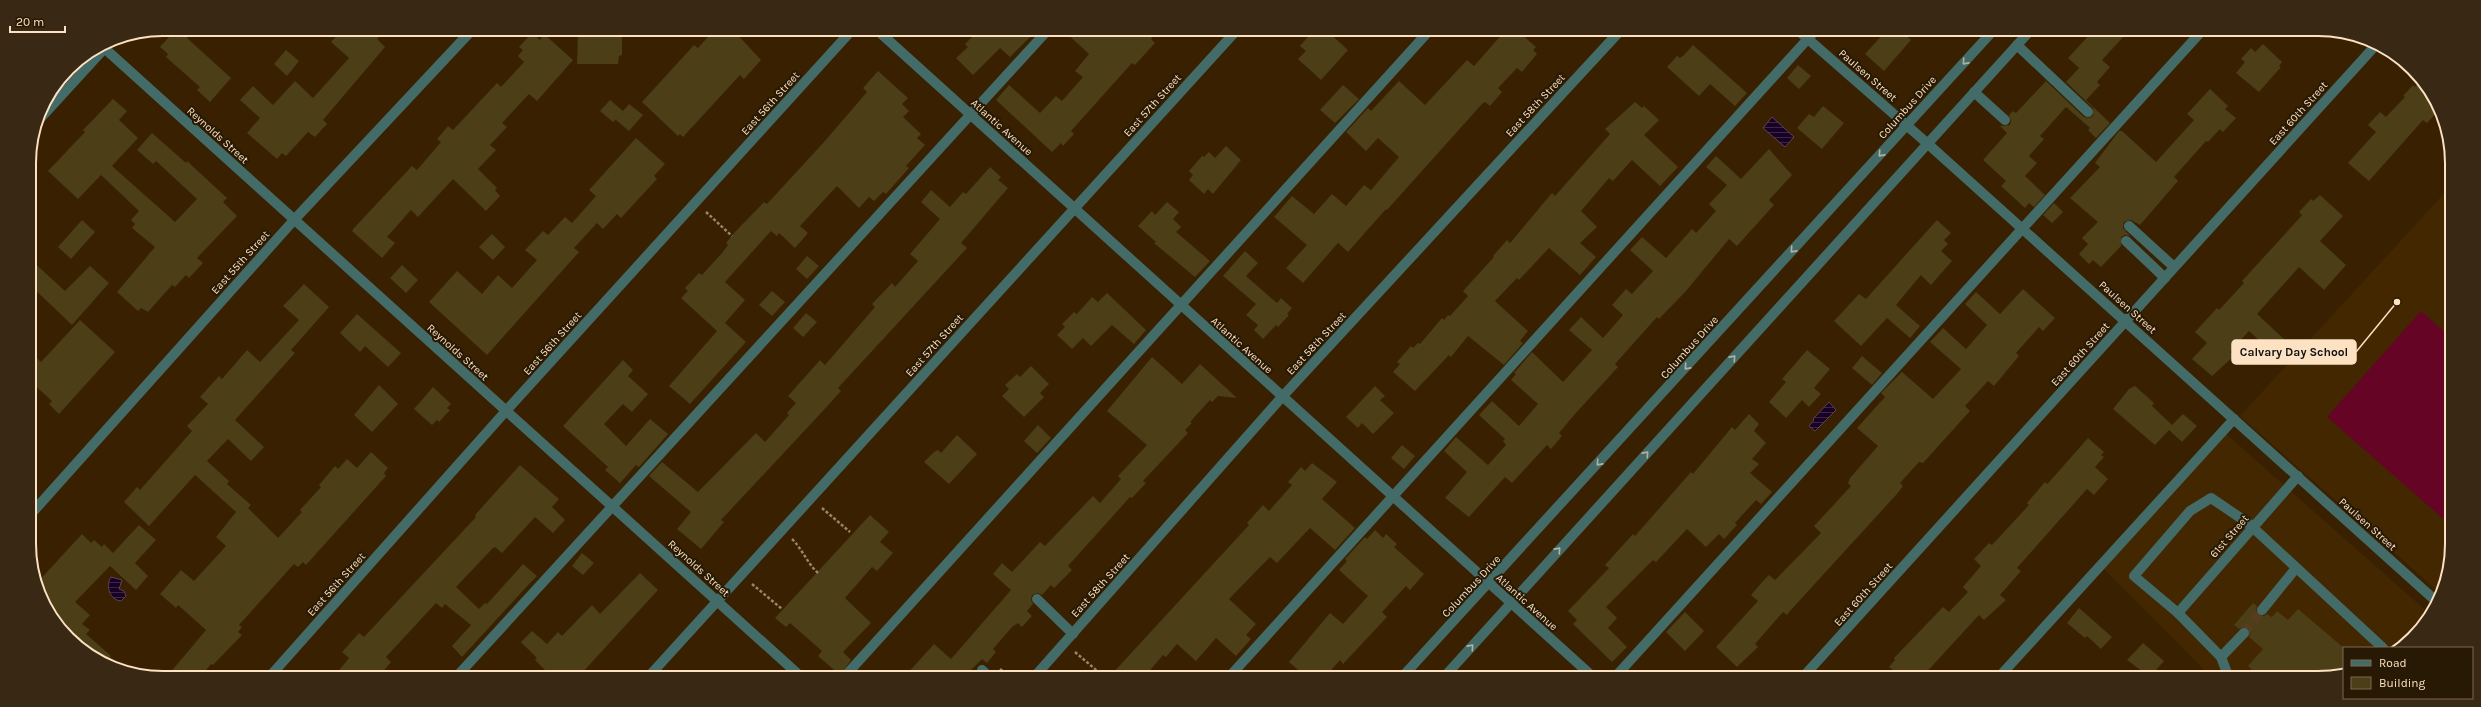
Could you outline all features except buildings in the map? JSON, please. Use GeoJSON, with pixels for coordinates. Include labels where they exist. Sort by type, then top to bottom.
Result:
{"type":"FeatureCollection","features":[{"type":"Feature","properties":{"kind":"street","name":"East 55th Street"},"geometry":{"type":"LineString","coordinates":[[36,508],[294,220],[466,36]]}},
{"type":"Feature","properties":{"kind":"street","name":"East 56th Street"},"geometry":{"type":"LineString","coordinates":[[275,671],[506,412],[847,36]]}},
{"type":"Feature","properties":{"kind":"street","name":"Atlantic Avenue"},"geometry":{"type":"LineString","coordinates":[[884,36],[1586,671]]}},
{"type":"Feature","properties":{"kind":"street"},"geometry":{"type":"LineString","coordinates":[[462,671],[1042,36]]}},
{"type":"Feature","properties":{"kind":"street","name":"East 57th Street"},"geometry":{"type":"LineString","coordinates":[[654,671],[1231,36]]}},
{"type":"Feature","properties":{"kind":"street"},"geometry":{"type":"LineString","coordinates":[[850,671],[1424,36]]}},
{"type":"Feature","properties":{"kind":"street","name":"East 58th Street"},"geometry":{"type":"LineString","coordinates":[[1040,671],[1282,397],[1615,36]]}},
{"type":"Feature","properties":{"kind":"street"},"geometry":{"type":"LineString","coordinates":[[1235,671],[1807,36]]}},
{"type":"Feature","properties":{"kind":"street","name":"Paulsen Street"},"geometry":{"type":"LineString","coordinates":[[1809,36],[2433,598]]}},
{"type":"Feature","properties":{"kind":"street","name":"Columbus Drive"},"geometry":{"type":"LineString","coordinates":[[1408,671],[1489,584],[1988,36]]}},
{"type":"Feature","properties":{"kind":"street"},"geometry":{"type":"LineString","coordinates":[[1449,671],[2025,36]]}},
{"type":"Feature","properties":{"kind":"street"},"geometry":{"type":"LineString","coordinates":[[1621,671],[2197,36]]}},
{"type":"Feature","properties":{"kind":"street"},"geometry":{"type":"LineString","coordinates":[[2017,45],[2088,112]]}},
{"type":"Feature","properties":{"kind":"street","name":"East 60th Street"},"geometry":{"type":"LineString","coordinates":[[1808,671],[2373,49]]}},
{"type":"Feature","properties":{"kind":"street","name":"Reynolds Street"},"geometry":{"type":"LineString","coordinates":[[106,50],[795,671]]}},
{"type":"Feature","properties":{"kind":"street"},"geometry":{"type":"LineString","coordinates":[[48,110],[96,54]]}},
{"type":"Feature","properties":{"kind":"street"},"geometry":{"type":"LineString","coordinates":[[1974,92],[2005,120]]}},
{"type":"Feature","properties":{"kind":"street"},"geometry":{"type":"LineString","coordinates":[[2129,226],[2174,267]]}},
{"type":"Feature","properties":{"kind":"street"},"geometry":{"type":"LineString","coordinates":[[2126,240],[2165,278]]}},
{"type":"Feature","properties":{"kind":"street"},"geometry":{"type":"LineString","coordinates":[[2004,671],[2234,419]]}},
{"type":"Feature","properties":{"kind":"street","name":"61st Street"},"geometry":{"type":"LineString","coordinates":[[2178,613],[2298,476]]}},
{"type":"Feature","properties":{"kind":"street"},"geometry":{"type":"LineString","coordinates":[[2226,671],[2221,657],[2178,613],[2134,576],[2190,511],[2211,498],[2252,528],[2382,647]]}},
{"type":"Feature","properties":{"kind":"street"},"geometry":{"type":"LineString","coordinates":[[2262,610],[2296,568]]}},
{"type":"Feature","properties":{"kind":"street"},"geometry":{"type":"LineString","coordinates":[[1037,599],[1073,634]]}},
{"type":"Feature","properties":{"kind":"street"},"geometry":{"type":"LineString","coordinates":[[2221,657],[2244,633]]}},
{"type":"Feature","properties":{"kind":"path"},"geometry":{"type":"LineString","coordinates":[[696,202],[732,236]]}},
{"type":"Feature","properties":{"kind":"path"},"geometry":{"type":"LineString","coordinates":[[811,498],[850,532]]}},
{"type":"Feature","properties":{"kind":"path"},"geometry":{"type":"LineString","coordinates":[[783,529],[803,550],[810,565],[818,573]]}},
{"type":"Feature","properties":{"kind":"path"},"geometry":{"type":"LineString","coordinates":[[741,574],[782,609]]}},
{"type":"Feature","properties":{"kind":"path"},"geometry":{"type":"LineString","coordinates":[[1065,642],[1098,671]]}},
{"type":"Feature","properties":{"kind":"shaded area"},"geometry":{"type":"Polygon","coordinates":[[[1772,117],[1794,137],[1785,147],[1763,128],[1772,117]]]}},
{"type":"Feature","properties":{"kind":"shaded area"},"geometry":{"type":"Polygon","coordinates":[[[2445,192],[2445,544],[2441,577],[2436,590],[2240,416],[2445,192]]]}},
{"type":"Feature","properties":{"kind":"shaded area"},"geometry":{"type":"Polygon","coordinates":[[[2421,311],[2445,332],[2445,520],[2327,417],[2421,311]]]}},
{"type":"Feature","properties":{"kind":"shaded area"},"geometry":{"type":"Polygon","coordinates":[[[1829,402],[1836,410],[1815,431],[1809,426],[1814,420],[1813,419],[1829,402]]]}},
{"type":"Feature","properties":{"kind":"shaded area"},"geometry":{"type":"Polygon","coordinates":[[[2224,432],[2426,611],[2408,634],[2393,647],[2343,647],[2343,669],[2326,671],[2205,671],[2101,566],[2224,432]]]}},
{"type":"Feature","properties":{"kind":"shaded area"},"geometry":{"type":"Polygon","coordinates":[[[111,577],[122,580],[119,589],[124,591],[126,596],[121,601],[117,600],[111,595],[108,584],[111,577]]]}},
{"type":"Feature","properties":{"kind":"tunnel"},"geometry":{"type":"LineString","coordinates":[[2244,633],[2262,610]]}},
{"type":"Feature","properties":{"kind":"place","name":"Calvary Day School"},"geometry":{"type":"Point","coordinates":[2397,302]}}]}
